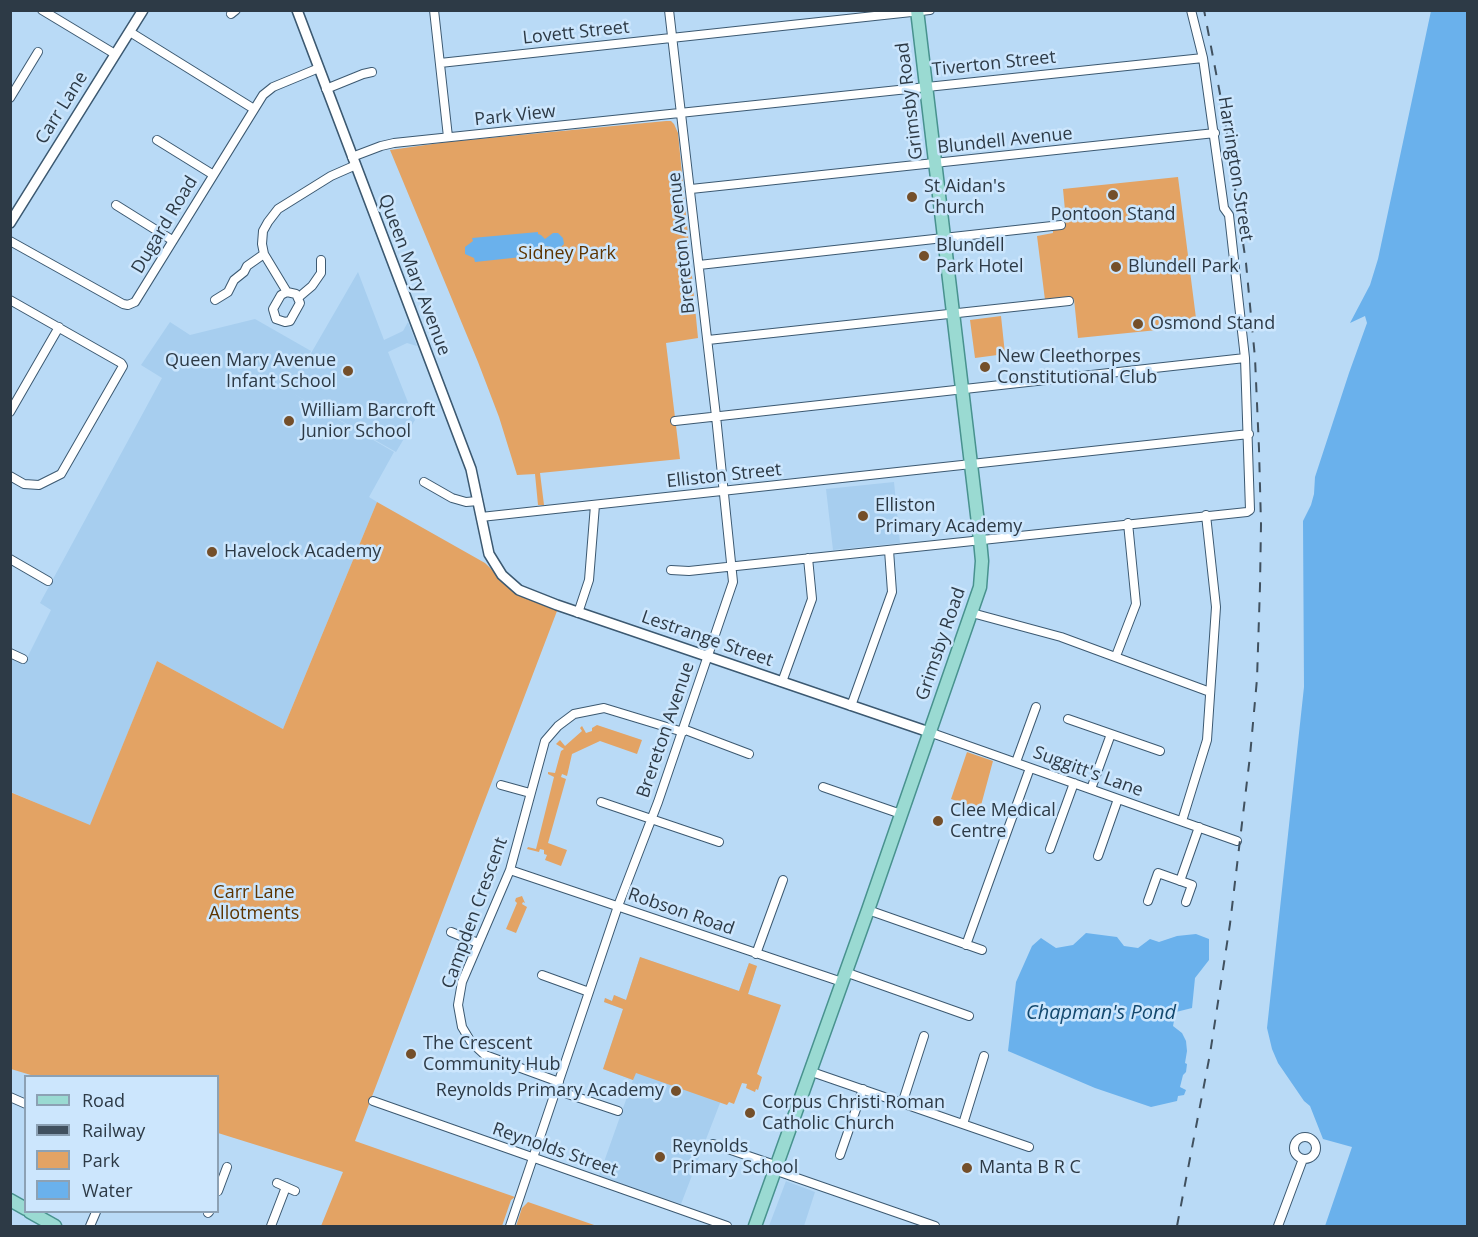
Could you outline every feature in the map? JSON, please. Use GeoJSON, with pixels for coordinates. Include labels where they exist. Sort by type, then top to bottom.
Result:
{"type":"FeatureCollection","features":[{"type":"Feature","properties":{"kind":"main road","name":"Grimsby Road"},"geometry":{"type":"LineString","coordinates":[[754,1227],[868,910],[980,587],[982,561],[980,540],[935,163],[921,11]]}},
{"type":"Feature","properties":{"kind":"main road"},"geometry":{"type":"LineString","coordinates":[[10,1200],[24,1208]]}},
{"type":"Feature","properties":{"kind":"main road"},"geometry":{"type":"LineString","coordinates":[[32,1213],[55,1227]]}},
{"type":"Feature","properties":{"kind":"street"},"geometry":{"type":"LineString","coordinates":[[42,10],[116,54]]}},
{"type":"Feature","properties":{"kind":"street","name":"Carr Lane"},"geometry":{"type":"LineString","coordinates":[[10,223],[143,10]]}},
{"type":"Feature","properties":{"kind":"street","name":"Queen Mary Avenue"},"geometry":{"type":"LineString","coordinates":[[297,10],[471,469],[489,554]]}},
{"type":"Feature","properties":{"kind":"street"},"geometry":{"type":"LineString","coordinates":[[434,10],[448,137]]}},
{"type":"Feature","properties":{"kind":"street","name":"Brereton Avenue"},"geometry":{"type":"LineString","coordinates":[[510,1227],[618,906],[683,731],[733,582],[708,340],[669,10]]}},
{"type":"Feature","properties":{"kind":"street","name":"Harrington Street"},"geometry":{"type":"LineString","coordinates":[[1191,10],[1203,57],[1224,208],[1229,215],[1245,358],[1249,434],[1251,507],[1247,512],[1206,515]]}},
{"type":"Feature","properties":{"kind":"street","name":"Lovett Street"},"geometry":{"type":"LineString","coordinates":[[440,63],[921,11]]}},
{"type":"Feature","properties":{"kind":"street"},"geometry":{"type":"LineString","coordinates":[[130,32],[254,109]]}},
{"type":"Feature","properties":{"kind":"street"},"geometry":{"type":"LineString","coordinates":[[10,98],[38,52]]}},
{"type":"Feature","properties":{"kind":"street","name":"Tiverton Street"},"geometry":{"type":"LineString","coordinates":[[682,114],[1203,57]]}},
{"type":"Feature","properties":{"kind":"street","name":"Dugard Road"},"geometry":{"type":"LineString","coordinates":[[10,241],[116,301],[128,305],[135,302],[212,174],[263,95],[273,87],[319,68]]}},
{"type":"Feature","properties":{"kind":"street"},"geometry":{"type":"LineString","coordinates":[[326,89],[372,72]]}},
{"type":"Feature","properties":{"kind":"street"},"geometry":{"type":"LineString","coordinates":[[10,78],[19,84]]}},
{"type":"Feature","properties":{"kind":"street","name":"Park View"},"geometry":{"type":"LineString","coordinates":[[264,254],[263,231],[278,209],[381,146],[448,137],[682,114]]}},
{"type":"Feature","properties":{"kind":"street","name":"Blundell Avenue"},"geometry":{"type":"LineString","coordinates":[[691,189],[1215,133]]}},
{"type":"Feature","properties":{"kind":"street"},"geometry":{"type":"LineString","coordinates":[[157,140],[212,174]]}},
{"type":"Feature","properties":{"kind":"street"},"geometry":{"type":"LineString","coordinates":[[116,205],[172,240]]}},
{"type":"Feature","properties":{"kind":"street"},"geometry":{"type":"LineString","coordinates":[[699,265],[1061,225]]}},
{"type":"Feature","properties":{"kind":"street"},"geometry":{"type":"LineString","coordinates":[[215,300],[228,292],[234,280],[244,272],[247,266],[264,254],[286,292]]}},
{"type":"Feature","properties":{"kind":"street"},"geometry":{"type":"LineString","coordinates":[[299,297],[286,292],[281,295],[273,309],[274,315],[281,322],[290,321],[298,306],[299,297],[324,274],[321,260]]}},
{"type":"Feature","properties":{"kind":"street"},"geometry":{"type":"LineString","coordinates":[[10,300],[123,366],[61,474],[44,483],[24,484],[10,476]]}},
{"type":"Feature","properties":{"kind":"street"},"geometry":{"type":"LineString","coordinates":[[708,340],[1070,301]]}},
{"type":"Feature","properties":{"kind":"street"},"geometry":{"type":"LineString","coordinates":[[11,411],[59,327]]}},
{"type":"Feature","properties":{"kind":"street"},"geometry":{"type":"LineString","coordinates":[[675,421],[1245,358]]}},
{"type":"Feature","properties":{"kind":"street","name":"Elliston Street"},"geometry":{"type":"LineString","coordinates":[[481,517],[1249,434]]}},
{"type":"Feature","properties":{"kind":"street"},"geometry":{"type":"LineString","coordinates":[[424,482],[452,498],[466,502],[478,501]]}},
{"type":"Feature","properties":{"kind":"street"},"geometry":{"type":"LineString","coordinates":[[578,613],[589,580],[595,505]]}},
{"type":"Feature","properties":{"kind":"street"},"geometry":{"type":"LineString","coordinates":[[671,570],[689,571],[1206,515],[1216,607],[1207,741],[1182,821]]}},
{"type":"Feature","properties":{"kind":"street"},"geometry":{"type":"LineString","coordinates":[[1116,656],[1136,604],[1128,523]]}},
{"type":"Feature","properties":{"kind":"street"},"geometry":{"type":"LineString","coordinates":[[851,706],[892,592],[889,550]]}},
{"type":"Feature","properties":{"kind":"street","name":"Lestrange Street"},"geometry":{"type":"LineString","coordinates":[[489,554],[502,575],[519,590],[578,613],[929,732]]}},
{"type":"Feature","properties":{"kind":"street"},"geometry":{"type":"LineString","coordinates":[[782,682],[812,599],[808,558]]}},
{"type":"Feature","properties":{"kind":"street"},"geometry":{"type":"LineString","coordinates":[[10,559],[48,581]]}},
{"type":"Feature","properties":{"kind":"street"},"geometry":{"type":"LineString","coordinates":[[972,613],[1061,637],[1210,692]]}},
{"type":"Feature","properties":{"kind":"street"},"geometry":{"type":"LineString","coordinates":[[10,653],[23,659]]}},
{"type":"Feature","properties":{"kind":"street"},"geometry":{"type":"LineString","coordinates":[[1016,762],[1036,707]]}},
{"type":"Feature","properties":{"kind":"street","name":"Campden Crescent"},"geometry":{"type":"LineString","coordinates":[[618,1111],[485,1055],[471,1042],[462,1027],[458,1005],[462,982],[510,870],[545,741],[558,726],[574,714],[604,708],[683,731],[749,754]]}},
{"type":"Feature","properties":{"kind":"street"},"geometry":{"type":"LineString","coordinates":[[1068,719],[1160,751]]}},
{"type":"Feature","properties":{"kind":"street","name":"Suggitt's Lane"},"geometry":{"type":"LineString","coordinates":[[929,732],[1237,841]]}},
{"type":"Feature","properties":{"kind":"street"},"geometry":{"type":"LineString","coordinates":[[1091,789],[1111,734]]}},
{"type":"Feature","properties":{"kind":"street"},"geometry":{"type":"LineString","coordinates":[[966,945],[1030,768]]}},
{"type":"Feature","properties":{"kind":"street"},"geometry":{"type":"LineString","coordinates":[[1050,849],[1074,783]]}},
{"type":"Feature","properties":{"kind":"street"},"geometry":{"type":"LineString","coordinates":[[501,785],[530,793]]}},
{"type":"Feature","properties":{"kind":"street"},"geometry":{"type":"LineString","coordinates":[[824,787],[901,814]]}},
{"type":"Feature","properties":{"kind":"street"},"geometry":{"type":"LineString","coordinates":[[1098,856],[1118,799]]}},
{"type":"Feature","properties":{"kind":"street"},"geometry":{"type":"LineString","coordinates":[[601,802],[719,842]]}},
{"type":"Feature","properties":{"kind":"street"},"geometry":{"type":"LineString","coordinates":[[1180,881],[1199,827]]}},
{"type":"Feature","properties":{"kind":"street","name":"Robson Road"},"geometry":{"type":"LineString","coordinates":[[510,870],[756,954],[843,977],[969,1016]]}},
{"type":"Feature","properties":{"kind":"street"},"geometry":{"type":"LineString","coordinates":[[1148,900],[1158,873],[1192,885],[1186,902]]}},
{"type":"Feature","properties":{"kind":"street"},"geometry":{"type":"LineString","coordinates":[[756,954],[783,880]]}},
{"type":"Feature","properties":{"kind":"street"},"geometry":{"type":"LineString","coordinates":[[868,910],[981,950]]}},
{"type":"Feature","properties":{"kind":"street"},"geometry":{"type":"LineString","coordinates":[[451,932],[478,943]]}},
{"type":"Feature","properties":{"kind":"street"},"geometry":{"type":"LineString","coordinates":[[542,975],[589,992]]}},
{"type":"Feature","properties":{"kind":"street"},"geometry":{"type":"LineString","coordinates":[[903,1104],[924,1036]]}},
{"type":"Feature","properties":{"kind":"street"},"geometry":{"type":"LineString","coordinates":[[963,1124],[984,1056]]}},
{"type":"Feature","properties":{"kind":"street"},"geometry":{"type":"LineString","coordinates":[[809,1071],[1029,1147]]}},
{"type":"Feature","properties":{"kind":"street"},"geometry":{"type":"LineString","coordinates":[[840,1155],[863,1089]]}},
{"type":"Feature","properties":{"kind":"street"},"geometry":{"type":"LineString","coordinates":[[10,1097],[24,1103]]}},
{"type":"Feature","properties":{"kind":"street","name":"Reynolds Street"},"geometry":{"type":"LineString","coordinates":[[373,1101],[727,1227]]}},
{"type":"Feature","properties":{"kind":"street"},"geometry":{"type":"LineString","coordinates":[[714,1144],[935,1227]]}},
{"type":"Feature","properties":{"kind":"street"},"geometry":{"type":"LineString","coordinates":[[1278,1227],[1303,1159]]}},
{"type":"Feature","properties":{"kind":"street"},"geometry":{"type":"LineString","coordinates":[[219,1188],[227,1167]]}},
{"type":"Feature","properties":{"kind":"street"},"geometry":{"type":"LineString","coordinates":[[277,1183],[295,1191]]}},
{"type":"Feature","properties":{"kind":"street"},"geometry":{"type":"LineString","coordinates":[[270,1227],[286,1187]]}},
{"type":"Feature","properties":{"kind":"street"},"geometry":{"type":"LineString","coordinates":[[90,1227],[96,1213]]}},
{"type":"Feature","properties":{"kind":"shaded area","name":"Havelock Academy"},"geometry":{"type":"Polygon","coordinates":[[[358,272],[384,340],[403,331],[408,322],[417,346],[407,343],[388,352],[415,420],[396,452],[289,391],[394,452],[369,497],[377,502],[283,729],[157,661],[90,826],[11,792],[10,658],[24,664],[51,610],[40,603],[162,378],[141,365],[170,322],[190,335],[255,319],[311,351],[299,374],[358,272]]]}},
{"type":"Feature","properties":{"kind":"shaded area","name":"Elliston Primary Academy"},"geometry":{"type":"Polygon","coordinates":[[[894,482],[900,543],[833,550],[826,489],[894,482]]]}},
{"type":"Feature","properties":{"kind":"shaded area","name":"Reynolds Primary Academy"},"geometry":{"type":"Polygon","coordinates":[[[640,957],[739,991],[749,963],[757,966],[748,994],[781,1005],[732,1072],[681,1204],[599,1176],[633,1080],[603,1069],[623,1009],[604,1002],[605,998],[612,1001],[614,995],[626,1000],[640,957]]]}},
{"type":"Feature","properties":{"kind":"shaded area"},"geometry":{"type":"Polygon","coordinates":[[[786,1181],[815,1192],[804,1226],[769,1226],[786,1181]]]}},
{"type":"Feature","properties":{"kind":"green space","name":"Sidney Park"},"geometry":{"type":"Polygon","coordinates":[[[666,121],[674,124],[678,133],[698,338],[666,343],[680,459],[540,473],[544,505],[538,505],[535,474],[517,475],[499,417],[478,362],[390,150],[447,142],[666,121]]]}},
{"type":"Feature","properties":{"kind":"green space","name":"Blundell Park"},"geometry":{"type":"Polygon","coordinates":[[[1178,177],[1197,326],[1078,338],[1074,299],[1045,300],[1037,236],[1053,233],[1052,223],[1066,221],[1063,189],[1178,177]]]}},
{"type":"Feature","properties":{"kind":"green space"},"geometry":{"type":"Polygon","coordinates":[[[1001,316],[1005,354],[975,358],[970,320],[1001,316]]]}},
{"type":"Feature","properties":{"kind":"green space","name":"Carr Lane Allotments"},"geometry":{"type":"Polygon","coordinates":[[[377,502],[485,563],[513,590],[557,611],[355,1141],[515,1197],[511,1200],[502,1226],[321,1226],[343,1172],[219,1133],[219,1075],[31,1075],[11,1069],[10,792],[90,825],[157,661],[283,729],[377,502]]]}},
{"type":"Feature","properties":{"kind":"green space"},"geometry":{"type":"Polygon","coordinates":[[[597,725],[642,740],[637,754],[600,741],[572,754],[567,776],[562,774],[561,777],[566,779],[548,843],[567,850],[561,866],[545,860],[547,855],[544,854],[544,850],[540,849],[539,852],[527,849],[528,847],[536,849],[554,777],[548,772],[555,773],[561,751],[564,749],[556,744],[560,740],[565,746],[582,731],[580,728],[582,726],[586,733],[592,731],[592,728],[597,725]]]}},
{"type":"Feature","properties":{"kind":"green space"},"geometry":{"type":"Polygon","coordinates":[[[967,752],[993,761],[980,809],[951,799],[967,752]]]}},
{"type":"Feature","properties":{"kind":"green space"},"geometry":{"type":"Polygon","coordinates":[[[522,896],[525,903],[522,904],[527,907],[516,933],[506,929],[517,903],[516,898],[522,896]]]}},
{"type":"Feature","properties":{"kind":"green space","name":"Reynolds Primary Academy"},"geometry":{"type":"Polygon","coordinates":[[[640,957],[739,991],[749,963],[757,966],[748,994],[781,1005],[757,1074],[762,1077],[758,1090],[756,1089],[755,1092],[746,1088],[747,1084],[742,1083],[734,1104],[729,1102],[727,1105],[636,1073],[633,1080],[603,1069],[623,1009],[604,1002],[605,998],[612,1001],[614,995],[626,1000],[640,957]]]}},
{"type":"Feature","properties":{"kind":"green space"},"geometry":{"type":"Polygon","coordinates":[[[528,1202],[597,1226],[516,1226],[522,1208],[528,1202]]]}},
{"type":"Feature","properties":{"kind":"water"},"geometry":{"type":"Polygon","coordinates":[[[1431,11],[1468,11],[1467,1226],[1325,1226],[1352,1147],[1323,1139],[1310,1106],[1304,1101],[1278,1063],[1267,1028],[1304,687],[1303,521],[1311,505],[1315,477],[1367,323],[1365,316],[1350,323],[1370,285],[1378,259],[1431,11]]]}},
{"type":"Feature","properties":{"kind":"water"},"geometry":{"type":"Polygon","coordinates":[[[538,232],[545,239],[553,233],[558,233],[563,238],[564,244],[555,249],[546,246],[540,255],[475,262],[474,258],[465,254],[465,247],[473,241],[472,238],[538,232]]]}},
{"type":"Feature","properties":{"kind":"water","name":"Chapman's Pond"},"geometry":{"type":"Polygon","coordinates":[[[1086,933],[1117,937],[1124,946],[1138,948],[1150,939],[1159,942],[1177,936],[1196,934],[1209,939],[1209,960],[1195,978],[1192,1008],[1176,1012],[1173,1026],[1182,1033],[1187,1051],[1186,1072],[1180,1087],[1186,1090],[1184,1095],[1178,1096],[1177,1101],[1151,1107],[1095,1088],[1008,1051],[1016,982],[1032,946],[1041,938],[1056,948],[1073,945],[1086,933]]]}},
{"type":"Feature","properties":{"kind":"railway"},"geometry":{"type":"LineString","coordinates":[[1177,1226],[1210,1054],[1230,924],[1257,679],[1260,586],[1259,449],[1255,358],[1246,263],[1225,120],[1204,10]]}},
{"type":"Feature","properties":{"kind":"place","name":"Pontoon Stand"},"geometry":{"type":"Point","coordinates":[1113,195]}},
{"type":"Feature","properties":{"kind":"place","name":"St Aidan's Church"},"geometry":{"type":"Point","coordinates":[912,197]}},
{"type":"Feature","properties":{"kind":"place","name":"Blundell Park Hotel"},"geometry":{"type":"Point","coordinates":[924,256]}},
{"type":"Feature","properties":{"kind":"place","name":"Blundell Park"},"geometry":{"type":"Point","coordinates":[1116,267]}},
{"type":"Feature","properties":{"kind":"place","name":"Osmond Stand"},"geometry":{"type":"Point","coordinates":[1138,324]}},
{"type":"Feature","properties":{"kind":"place","name":"New Cleethorpes Constitutional Club"},"geometry":{"type":"Point","coordinates":[985,367]}},
{"type":"Feature","properties":{"kind":"place","name":"Queen Mary Avenue Infant School"},"geometry":{"type":"Point","coordinates":[348,371]}},
{"type":"Feature","properties":{"kind":"place","name":"William Barcroft Junior School"},"geometry":{"type":"Point","coordinates":[289,421]}},
{"type":"Feature","properties":{"kind":"place","name":"Elliston Primary Academy"},"geometry":{"type":"Point","coordinates":[863,516]}},
{"type":"Feature","properties":{"kind":"place","name":"Havelock Academy"},"geometry":{"type":"Point","coordinates":[212,552]}},
{"type":"Feature","properties":{"kind":"place","name":"Clee Medical Centre"},"geometry":{"type":"Point","coordinates":[938,821]}},
{"type":"Feature","properties":{"kind":"place","name":"The Crescent Community Hub"},"geometry":{"type":"Point","coordinates":[411,1054]}},
{"type":"Feature","properties":{"kind":"place","name":"Reynolds Primary Academy"},"geometry":{"type":"Point","coordinates":[676,1091]}},
{"type":"Feature","properties":{"kind":"place","name":"Corpus Christi Roman Catholic Church"},"geometry":{"type":"Point","coordinates":[750,1113]}},
{"type":"Feature","properties":{"kind":"place","name":"Reynolds Primary School"},"geometry":{"type":"Point","coordinates":[660,1157]}},
{"type":"Feature","properties":{"kind":"place","name":"Manta B R C"},"geometry":{"type":"Point","coordinates":[967,1168]}}]}
